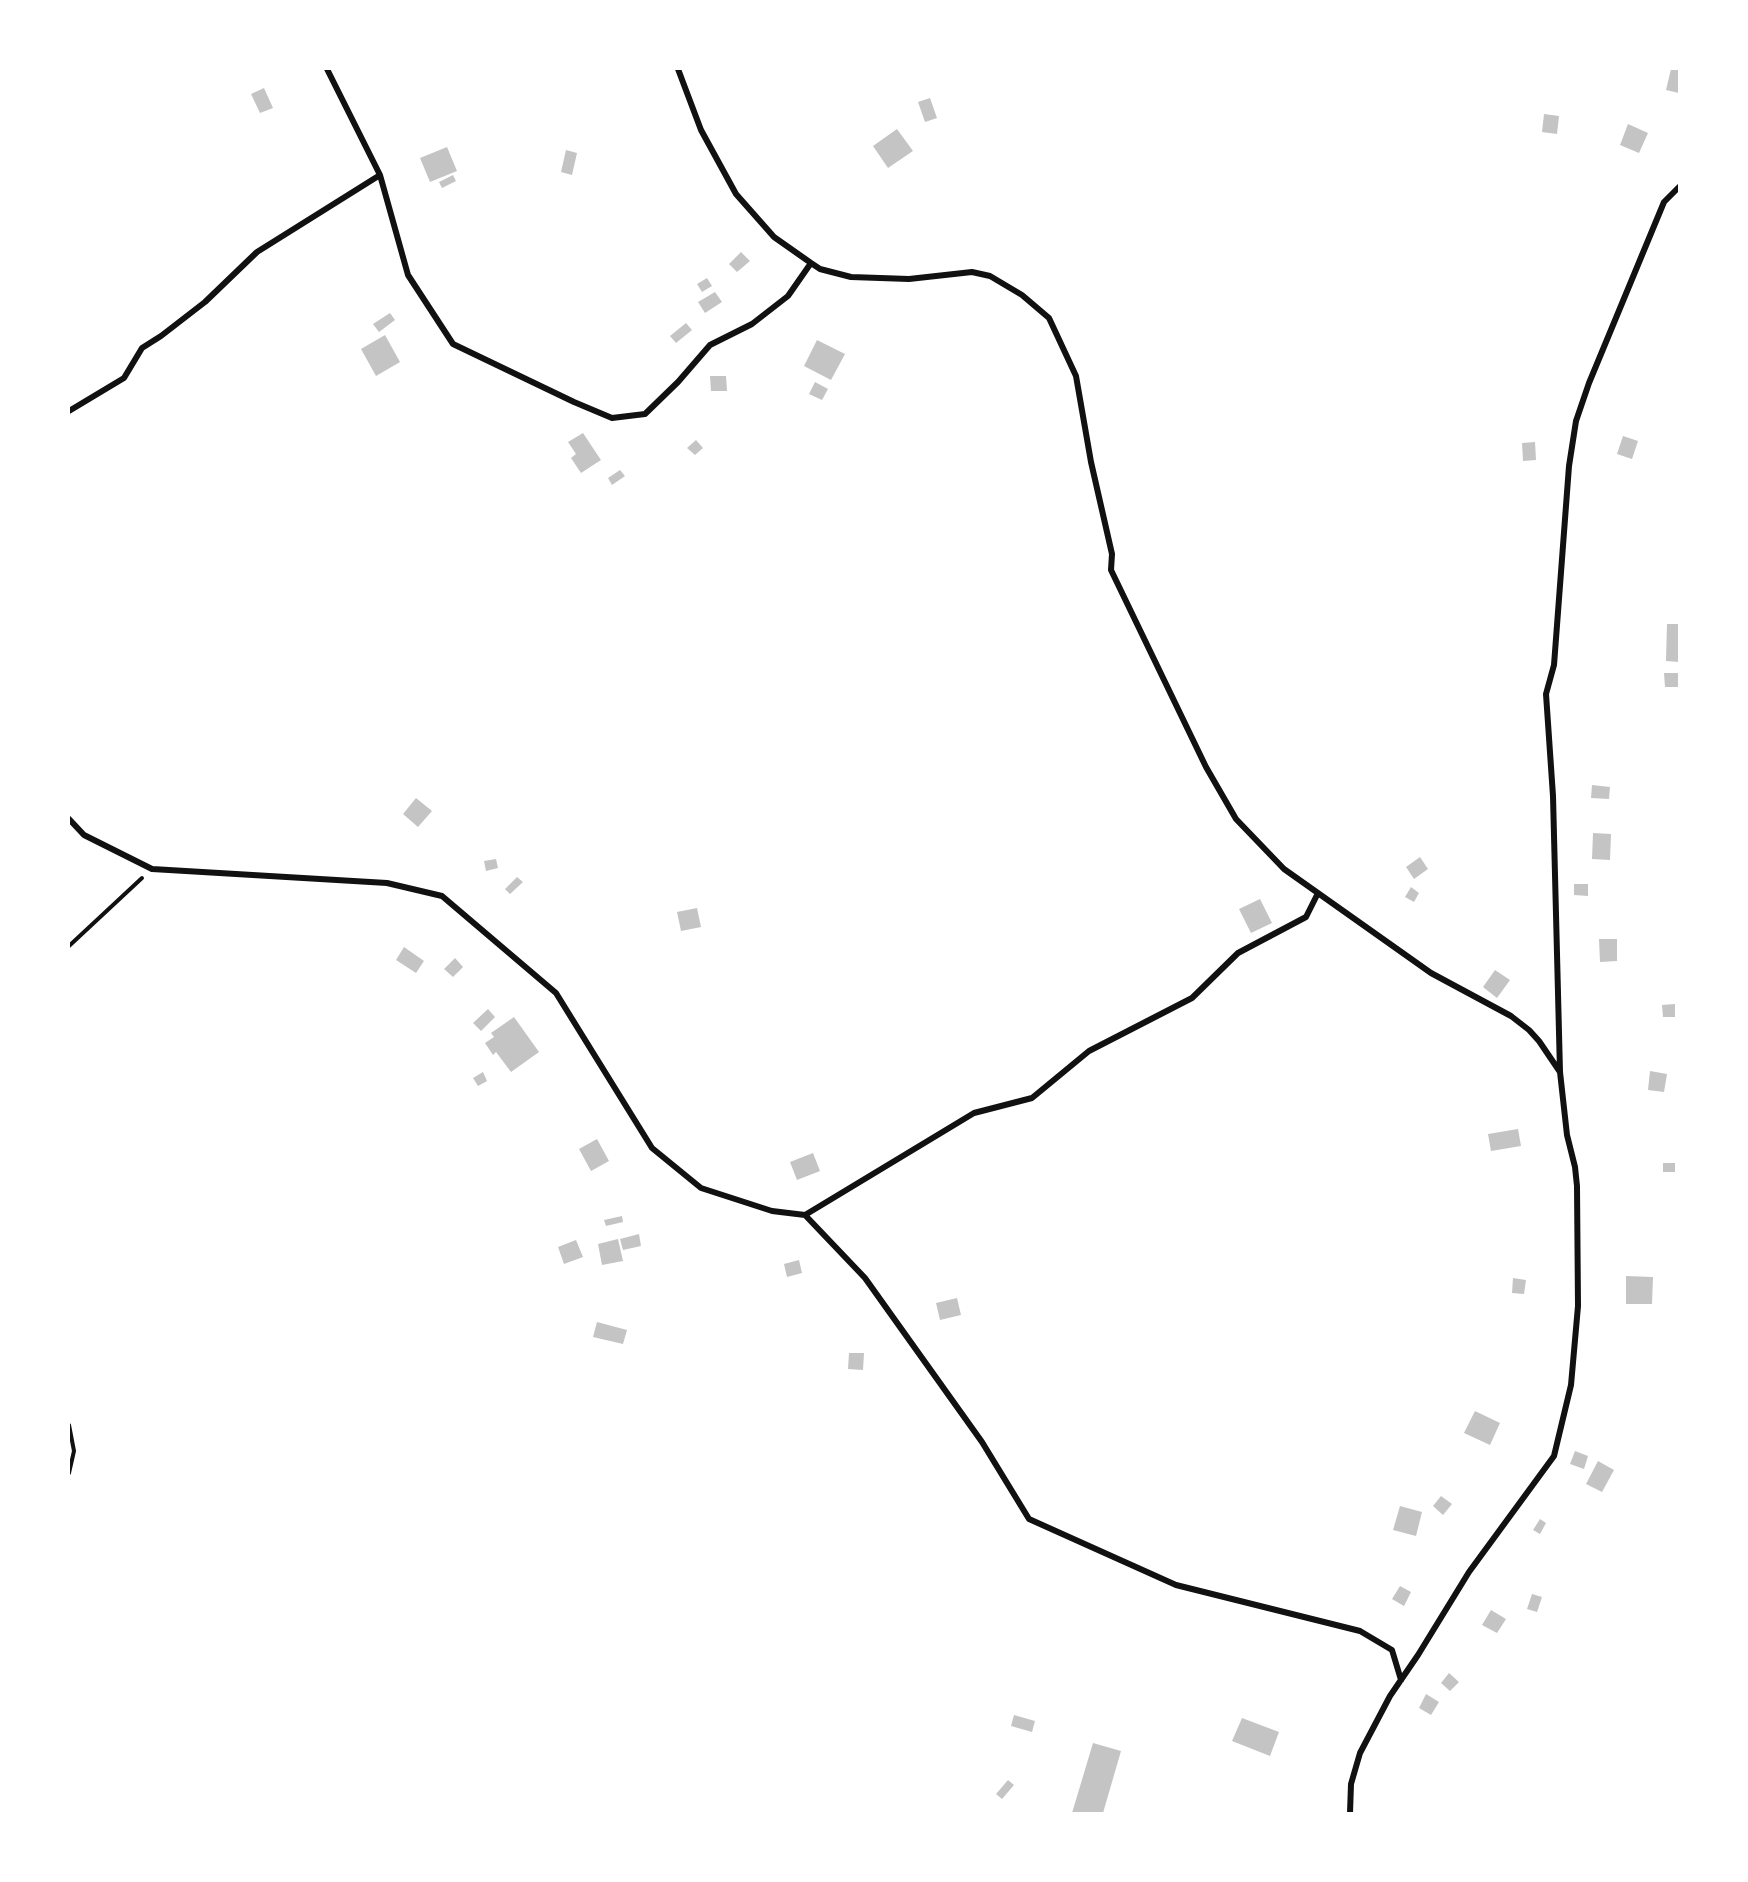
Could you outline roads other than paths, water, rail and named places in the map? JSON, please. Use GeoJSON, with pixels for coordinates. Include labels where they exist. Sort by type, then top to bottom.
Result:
{"type":"FeatureCollection","features":[{"type":"Feature","properties":{"kind":"street"},"geometry":{"type":"LineString","coordinates":[[327,69],[380,175],[408,275],[453,344],[612,418],[645,414],[678,382],[710,345],[752,324],[788,296],[811,263]]}},
{"type":"Feature","properties":{"kind":"street"},"geometry":{"type":"LineString","coordinates":[[678,69],[701,129],[736,194],[774,237],[811,263],[820,269],[851,277],[909,279],[972,272],[990,276],[1022,295],[1049,318],[1076,376],[1091,462],[1112,554],[1111,570],[1206,767],[1236,819],[1284,869],[1431,973],[1511,1016],[1529,1030],[1560,1072]]}},
{"type":"Feature","properties":{"kind":"street"},"geometry":{"type":"LineString","coordinates":[[69,411],[124,378],[142,348],[162,336],[205,302],[257,252],[380,175]]}},
{"type":"Feature","properties":{"kind":"street"},"geometry":{"type":"LineString","coordinates":[[1350,1813],[1351,1784],[1360,1753],[1390,1696],[1469,1572],[1554,1456],[1572,1385],[1578,1306],[1576,1177],[1560,1072],[1553,796],[1546,694],[1554,665],[1569,466],[1575,421],[1664,202],[1679,186]]}},
{"type":"Feature","properties":{"kind":"street"},"geometry":{"type":"LineString","coordinates":[[69,819],[84,836],[152,869],[387,883],[442,896],[556,993],[652,1148],[701,1188],[772,1211],[805,1215],[974,1113],[1032,1098],[1089,1051],[1192,998],[1238,953],[1306,917],[1318,893]]}},
{"type":"Feature","properties":{"kind":"street"},"geometry":{"type":"LineString","coordinates":[[805,1215],[865,1278],[982,1442],[1029,1519],[1176,1585],[1360,1631],[1392,1650],[1401,1680]]}}]}
